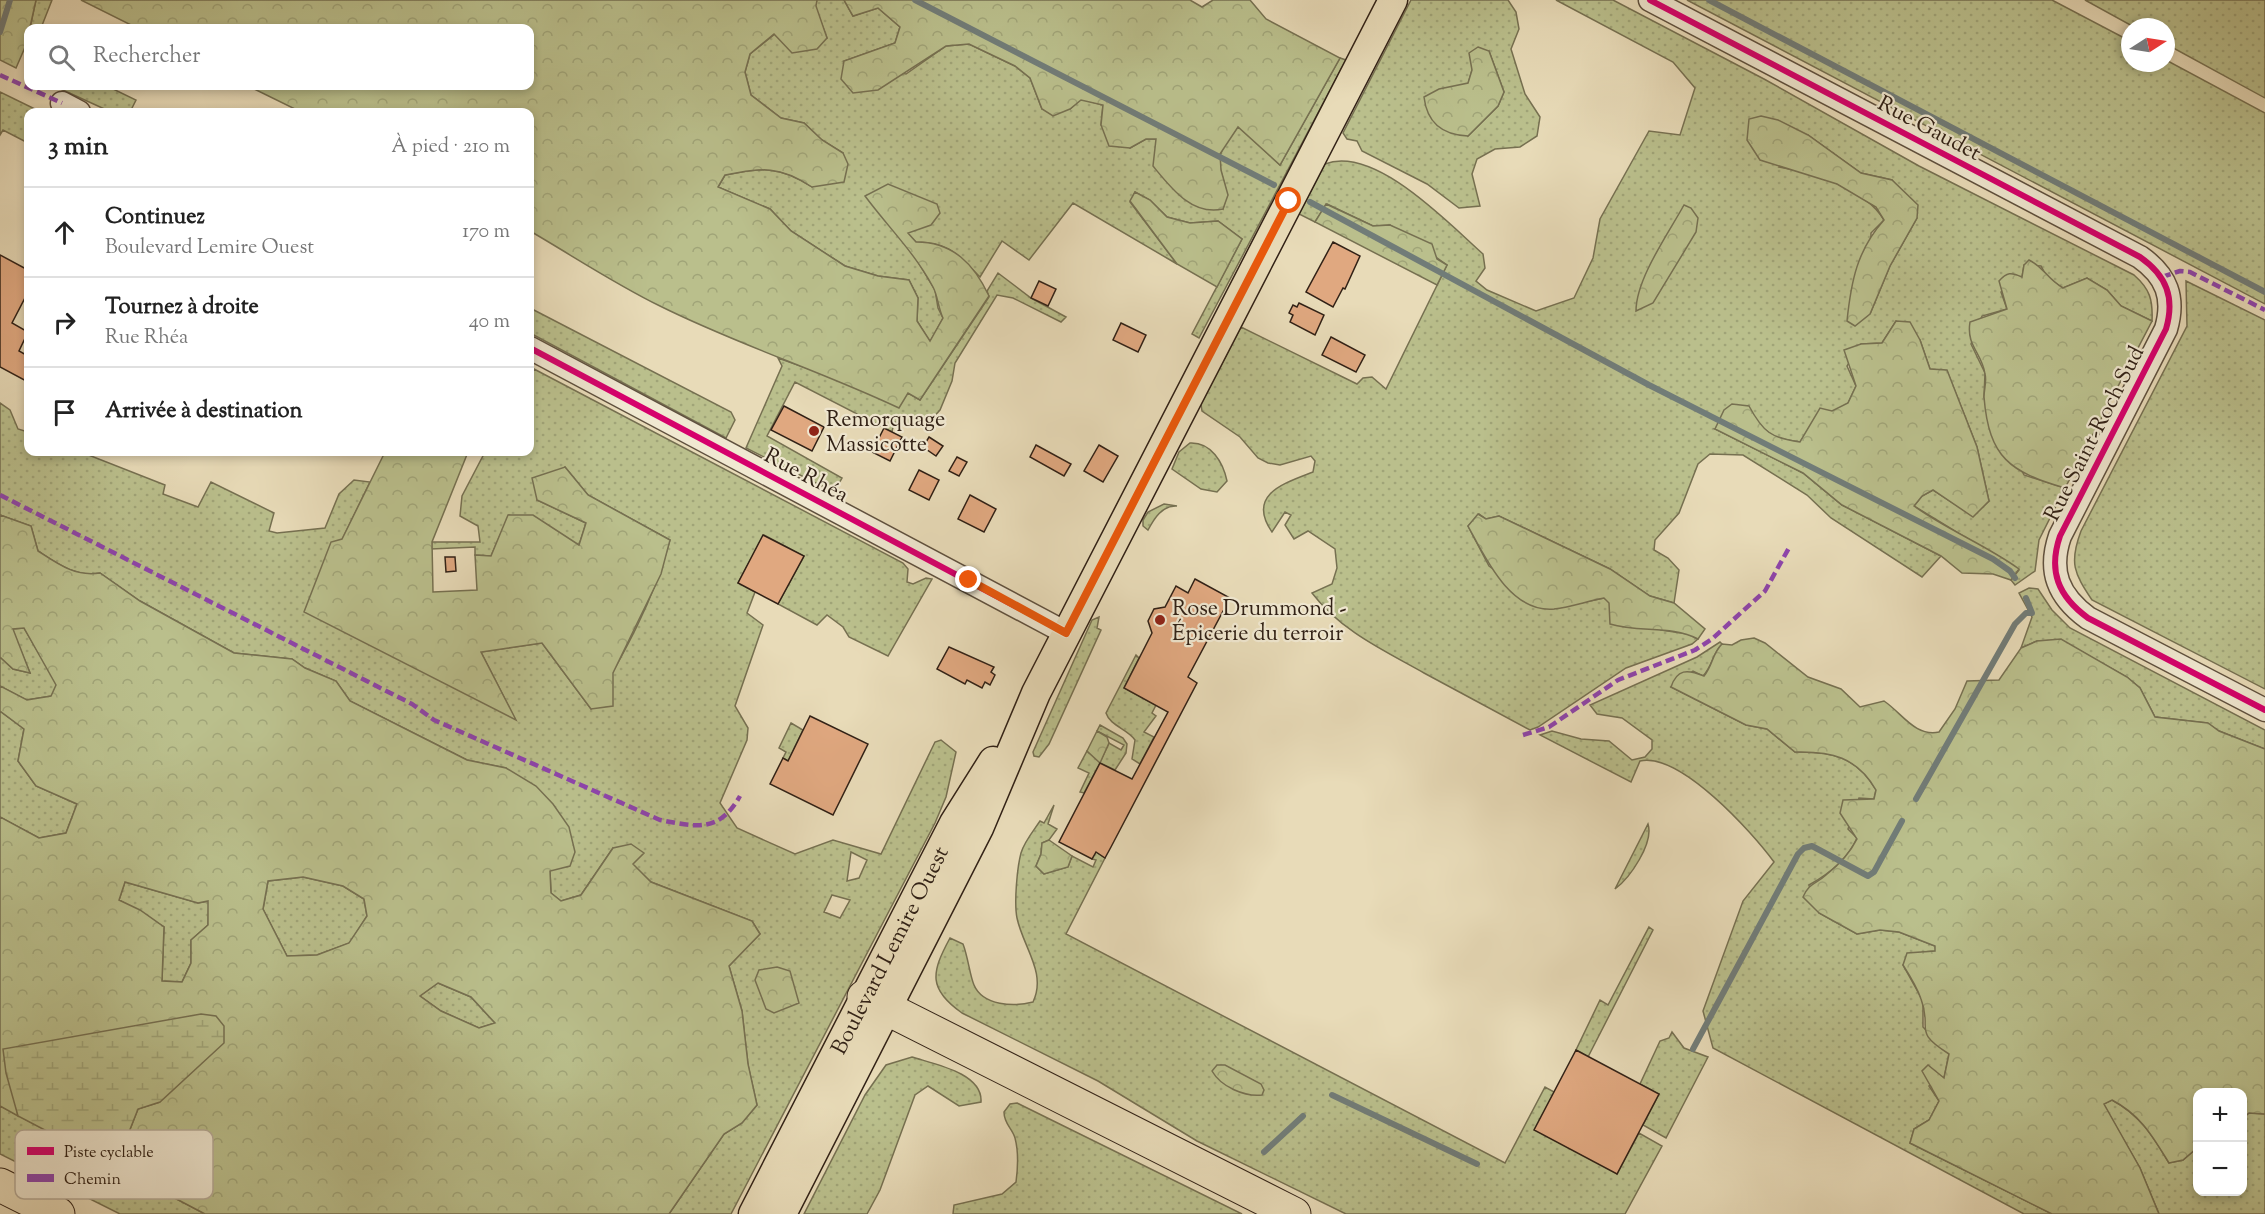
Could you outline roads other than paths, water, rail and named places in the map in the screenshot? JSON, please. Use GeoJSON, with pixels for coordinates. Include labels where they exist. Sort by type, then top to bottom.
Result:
{"type":"FeatureCollection","features":[{"type":"Feature","properties":{"kind":"highway"},"geometry":{"type":"LineString","coordinates":[[876,1003],[1294,1214]]}},
{"type":"Feature","properties":{"kind":"highway"},"geometry":{"type":"LineString","coordinates":[[0,1185],[15,1192]]}},
{"type":"Feature","properties":{"kind":"highway"},"geometry":{"type":"LineString","coordinates":[[28,1199],[58,1214]]}},
{"type":"Feature","properties":{"kind":"main road","name":"Boulevard Lemire Ouest"},"geometry":{"type":"LineString","coordinates":[[753,1214],[979,828],[1036,693],[1066,633],[1393,0]]}},
{"type":"Feature","properties":{"kind":"main road","name":"Boulevard Lemire Ouest"},"geometry":{"type":"LineString","coordinates":[[782,1214],[954,823],[1036,693]]}},
{"type":"Feature","properties":{"kind":"street","name":"Rue Gaudet"},"geometry":{"type":"LineString","coordinates":[[1650,0],[2140,257],[2162,277],[2171,306]]}},
{"type":"Feature","properties":{"kind":"street","name":"Rue Saint-Roch Sud"},"geometry":{"type":"LineString","coordinates":[[2171,306],[2162,339],[2060,536],[2055,556],[2055,574],[2067,600],[2088,618],[2265,710]]}},
{"type":"Feature","properties":{"kind":"street","name":"Rue Rhéa"},"geometry":{"type":"LineString","coordinates":[[534,350],[1066,633]]}},
{"type":"Feature","properties":{"kind":"waterway"},"geometry":{"type":"LineString","coordinates":[[0,32],[10,0]]}},
{"type":"Feature","properties":{"kind":"waterway"},"geometry":{"type":"LineString","coordinates":[[915,0],[1274,185]]}},
{"type":"Feature","properties":{"kind":"waterway"},"geometry":{"type":"LineString","coordinates":[[1709,0],[2265,292]]}},
{"type":"Feature","properties":{"kind":"waterway"},"geometry":{"type":"LineString","coordinates":[[1310,202],[1649,385],[1993,559],[2010,571],[2015,578]]}},
{"type":"Feature","properties":{"kind":"waterway"},"geometry":{"type":"LineString","coordinates":[[1916,799],[2015,624],[2026,613],[2032,613],[2026,598]]}},
{"type":"Feature","properties":{"kind":"waterway"},"geometry":{"type":"LineString","coordinates":[[1693,1049],[1798,854],[1804,848],[1812,846],[1868,876],[1874,872],[1902,821]]}},
{"type":"Feature","properties":{"kind":"waterway"},"geometry":{"type":"LineString","coordinates":[[1332,1095],[1477,1164]]}},
{"type":"Feature","properties":{"kind":"waterway"},"geometry":{"type":"LineString","coordinates":[[1264,1152],[1303,1116]]}},
{"type":"Feature","properties":{"kind":"place","name":"Remorquage Massicotte"},"geometry":{"type":"Point","coordinates":[814,431]}},
{"type":"Feature","properties":{"kind":"place","name":"Rose Drummond - Épicerie du terroir"},"geometry":{"type":"Point","coordinates":[1160,620]}}]}
